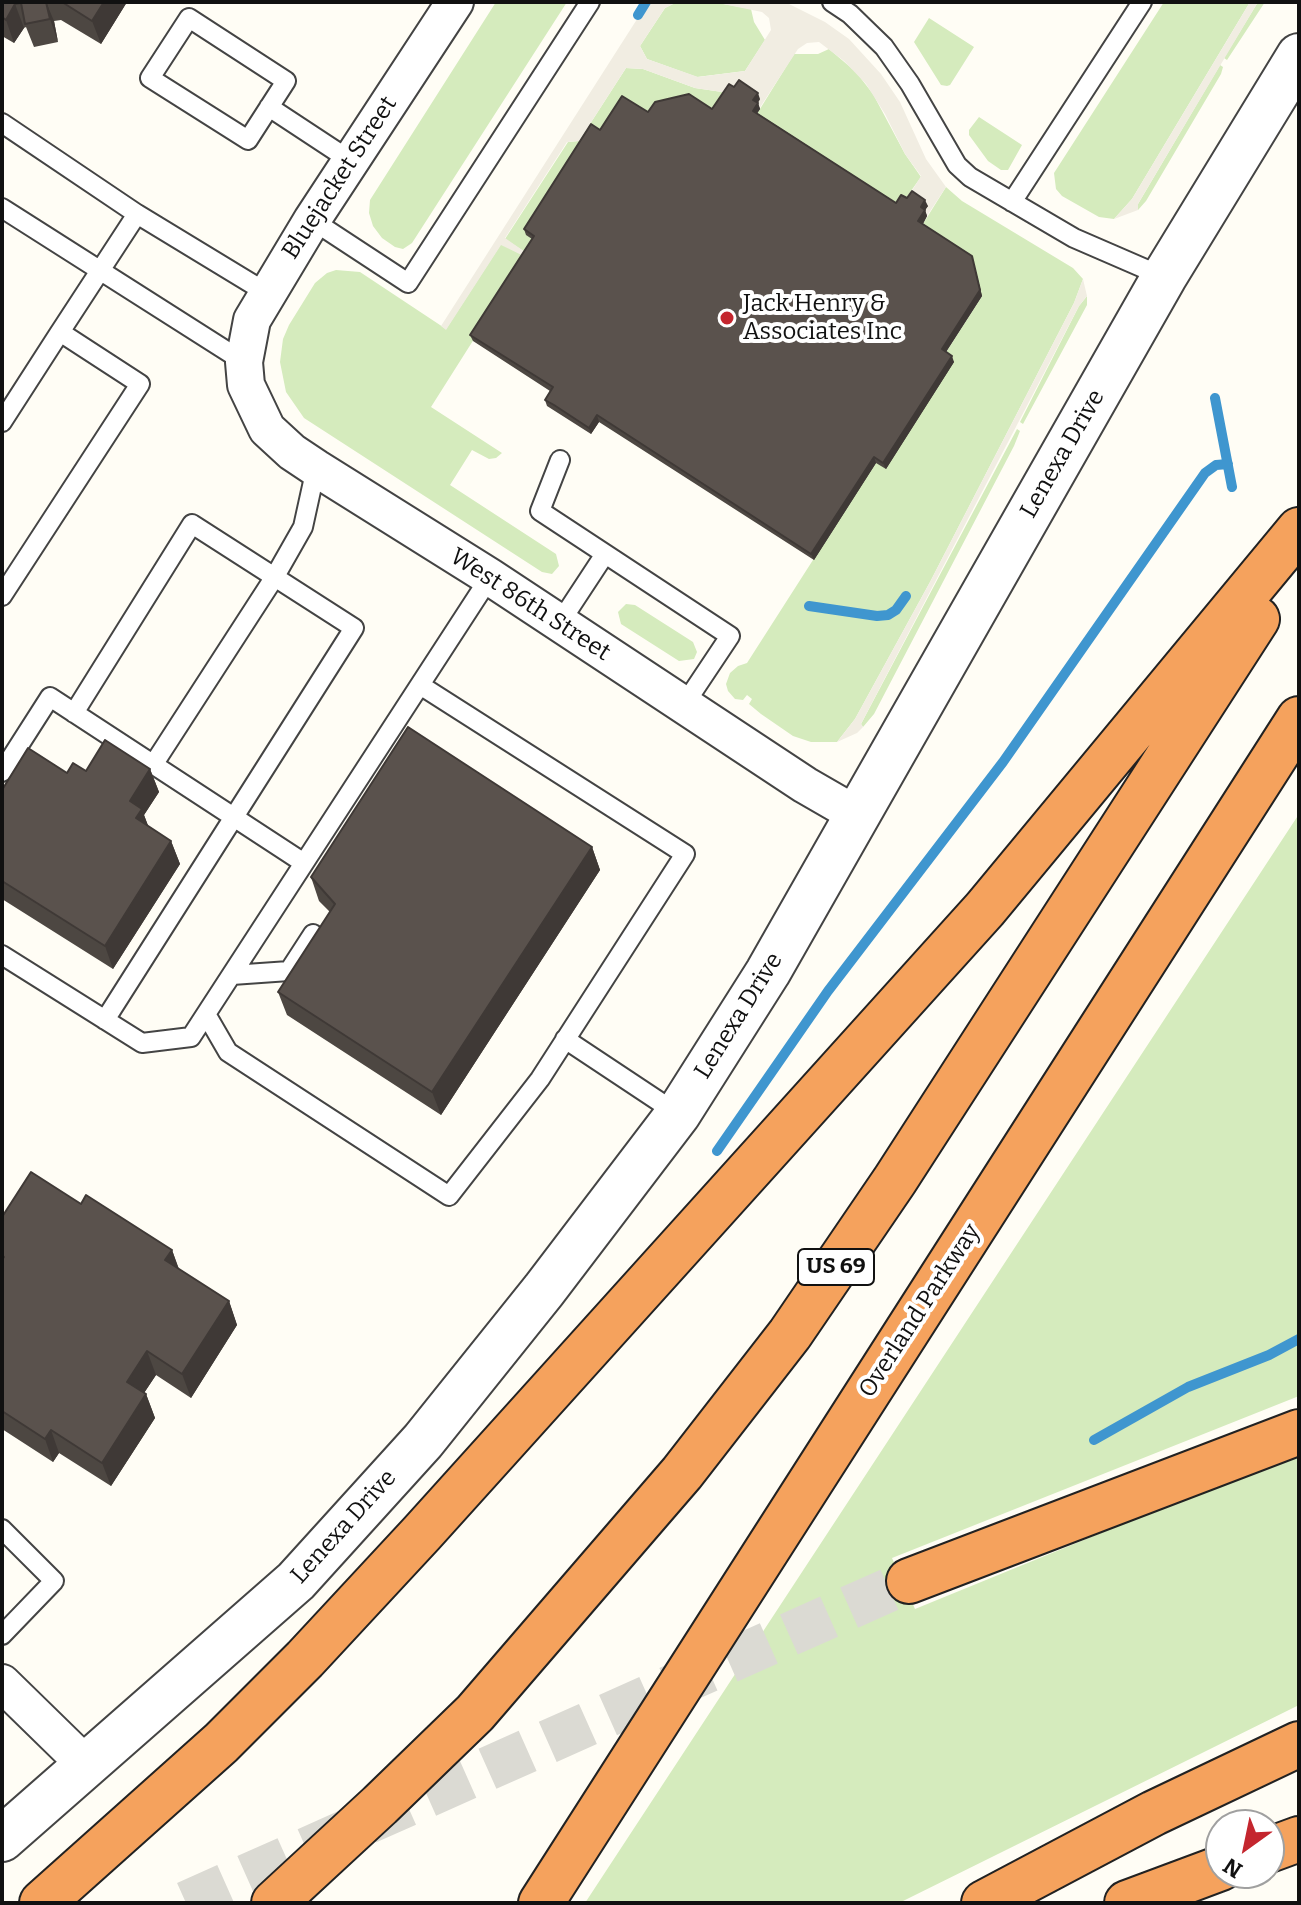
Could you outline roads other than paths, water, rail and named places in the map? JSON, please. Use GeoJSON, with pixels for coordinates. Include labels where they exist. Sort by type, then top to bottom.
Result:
{"type":"FeatureCollection","features":[{"type":"Feature","properties":{"kind":"highway"},"geometry":{"type":"LineString","coordinates":[[42,1903],[221,1743],[305,1659],[422,1533],[985,909],[1299,530]]}},
{"type":"Feature","properties":{"kind":"highway","name":"US 69"},"geometry":{"type":"LineString","coordinates":[[274,1903],[475,1713],[682,1473],[790,1334],[895,1180],[1299,553]]}},
{"type":"Feature","properties":{"kind":"highway","name":"Overland Parkway"},"geometry":{"type":"LineString","coordinates":[[541,1903],[1299,719]]}},
{"type":"Feature","properties":{"kind":"highway"},"geometry":{"type":"LineString","coordinates":[[909,1581],[1299,1432]]}},
{"type":"Feature","properties":{"kind":"highway"},"geometry":{"type":"LineString","coordinates":[[984,1903],[1154,1813],[1299,1744]]}},
{"type":"Feature","properties":{"kind":"highway"},"geometry":{"type":"LineString","coordinates":[[1127,1903],[1205,1874]]}},
{"type":"Feature","properties":{"kind":"street","name":"Bluejacket Street"},"geometry":{"type":"LineString","coordinates":[[244,362],[252,320],[267,293],[455,2]]}},
{"type":"Feature","properties":{"kind":"street","name":"Lenexa Drive"},"geometry":{"type":"LineString","coordinates":[[2,1839],[296,1581],[423,1441],[544,1290],[678,1114],[768,972],[1164,277],[1299,56]]}},
{"type":"Feature","properties":{"kind":"street","name":"West 86th Street"},"geometry":{"type":"LineString","coordinates":[[244,362],[246,385],[267,429],[292,452],[490,577],[805,785],[857,815]]}},
{"type":"Feature","properties":{"kind":"street"},"geometry":{"type":"LineString","coordinates":[[2,1683],[87,1766]]}},
{"type":"Feature","properties":{"kind":"lane"},"geometry":{"type":"LineString","coordinates":[[312,220],[408,283],[590,2]]}},
{"type":"Feature","properties":{"kind":"lane"},"geometry":{"type":"LineString","coordinates":[[832,2],[850,14],[884,47],[910,84],[957,165],[970,177],[1074,238],[1164,277]]}},
{"type":"Feature","properties":{"kind":"lane"},"geometry":{"type":"LineString","coordinates":[[1012,202],[1142,2]]}},
{"type":"Feature","properties":{"kind":"lane"},"geometry":{"type":"LineString","coordinates":[[186,10],[286,81],[248,140],[150,78],[186,10]]}},
{"type":"Feature","properties":{"kind":"lane"},"geometry":{"type":"LineString","coordinates":[[269,107],[351,161]]}},
{"type":"Feature","properties":{"kind":"lane"},"geometry":{"type":"LineString","coordinates":[[2,123],[137,214],[267,293]]}},
{"type":"Feature","properties":{"kind":"lane"},"geometry":{"type":"LineString","coordinates":[[2,208],[244,362]]}},
{"type":"Feature","properties":{"kind":"lane"},"geometry":{"type":"LineString","coordinates":[[2,422],[137,214]]}},
{"type":"Feature","properties":{"kind":"lane"},"geometry":{"type":"LineString","coordinates":[[2,596],[140,384],[60,332]]}},
{"type":"Feature","properties":{"kind":"lane"},"geometry":{"type":"LineString","coordinates":[[560,460],[540,511],[730,636],[684,705]]}},
{"type":"Feature","properties":{"kind":"lane"},"geometry":{"type":"LineString","coordinates":[[153,765],[274,578],[303,527],[316,468]]}},
{"type":"Feature","properties":{"kind":"lane"},"geometry":{"type":"LineString","coordinates":[[74,713],[192,524],[354,628],[105,1020]]}},
{"type":"Feature","properties":{"kind":"lane"},"geometry":{"type":"LineString","coordinates":[[559,624],[605,554]]}},
{"type":"Feature","properties":{"kind":"lane"},"geometry":{"type":"LineString","coordinates":[[2,955],[142,1043],[191,1037],[490,577]]}},
{"type":"Feature","properties":{"kind":"lane"},"geometry":{"type":"LineString","coordinates":[[206,1014],[228,1052],[449,1196],[540,1079],[685,854],[420,685]]}},
{"type":"Feature","properties":{"kind":"lane"},"geometry":{"type":"LineString","coordinates":[[2,772],[50,697],[304,863]]}},
{"type":"Feature","properties":{"kind":"lane"},"geometry":{"type":"LineString","coordinates":[[232,975],[289,971],[313,934]]}},
{"type":"Feature","properties":{"kind":"lane"},"geometry":{"type":"LineString","coordinates":[[565,1039],[678,1114]]}},
{"type":"Feature","properties":{"kind":"lane"},"geometry":{"type":"LineString","coordinates":[[2,1529],[54,1581],[2,1635]]}},
{"type":"Feature","properties":{"kind":"waterway"},"geometry":{"type":"LineString","coordinates":[[638,15],[646,2]]}},
{"type":"Feature","properties":{"kind":"waterway"},"geometry":{"type":"LineString","coordinates":[[1215,398],[1232,487]]}},
{"type":"Feature","properties":{"kind":"waterway"},"geometry":{"type":"LineString","coordinates":[[717,1151],[828,991],[1003,762],[1205,473],[1216,465],[1228,464]]}},
{"type":"Feature","properties":{"kind":"waterway"},"geometry":{"type":"LineString","coordinates":[[809,606],[888,615],[906,596]]}},
{"type":"Feature","properties":{"kind":"waterway"},"geometry":{"type":"LineString","coordinates":[[1094,1440],[1188,1387],[1269,1355],[1299,1339]]}},
{"type":"Feature","properties":{"kind":"tunnel"},"geometry":{"type":"LineString","coordinates":[[186,1903],[909,1581]]}},
{"type":"Feature","properties":{"kind":"place","name":"Jack Henry & Associates Inc"},"geometry":{"type":"Point","coordinates":[727,318]}}]}
